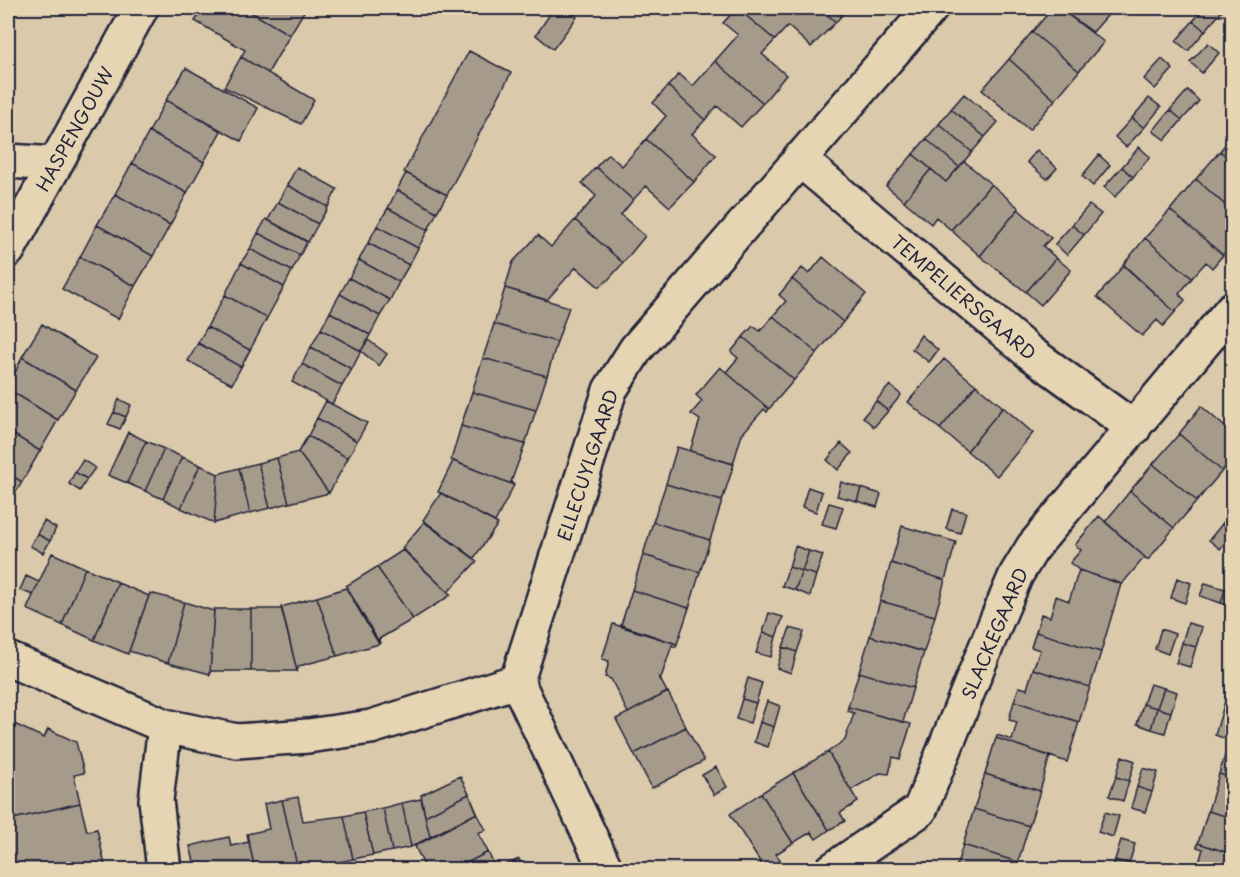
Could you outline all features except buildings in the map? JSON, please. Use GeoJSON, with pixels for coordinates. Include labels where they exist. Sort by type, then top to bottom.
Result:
{"type":"FeatureCollection","features":[{"type":"Feature","properties":{"kind":"street","name":"HASPENGOUW"},"geometry":{"type":"LineString","coordinates":[[8,250],[141,8]]}},
{"type":"Feature","properties":{"kind":"street","name":"ELLECUYLGAARD"},"geometry":{"type":"LineString","coordinates":[[517,681],[610,390],[636,349],[931,8]]}},
{"type":"Feature","properties":{"kind":"street","name":"TEMPELIERSGAARD"},"geometry":{"type":"LineString","coordinates":[[799,159],[1029,352],[1134,428]]}},
{"type":"Feature","properties":{"kind":"street"},"geometry":{"type":"LineString","coordinates":[[8,161],[55,164]]}},
{"type":"Feature","properties":{"kind":"street","name":"SLACKEGAARD"},"geometry":{"type":"LineString","coordinates":[[832,870],[920,810],[1016,575],[1047,527],[1134,428],[1226,330]]}},
{"type":"Feature","properties":{"kind":"street"},"geometry":{"type":"LineString","coordinates":[[8,659],[165,726],[237,741],[308,736],[371,727],[517,681],[606,870]]}},
{"type":"Feature","properties":{"kind":"street"},"geometry":{"type":"LineString","coordinates":[[164,870],[156,800],[165,726]]}}]}
